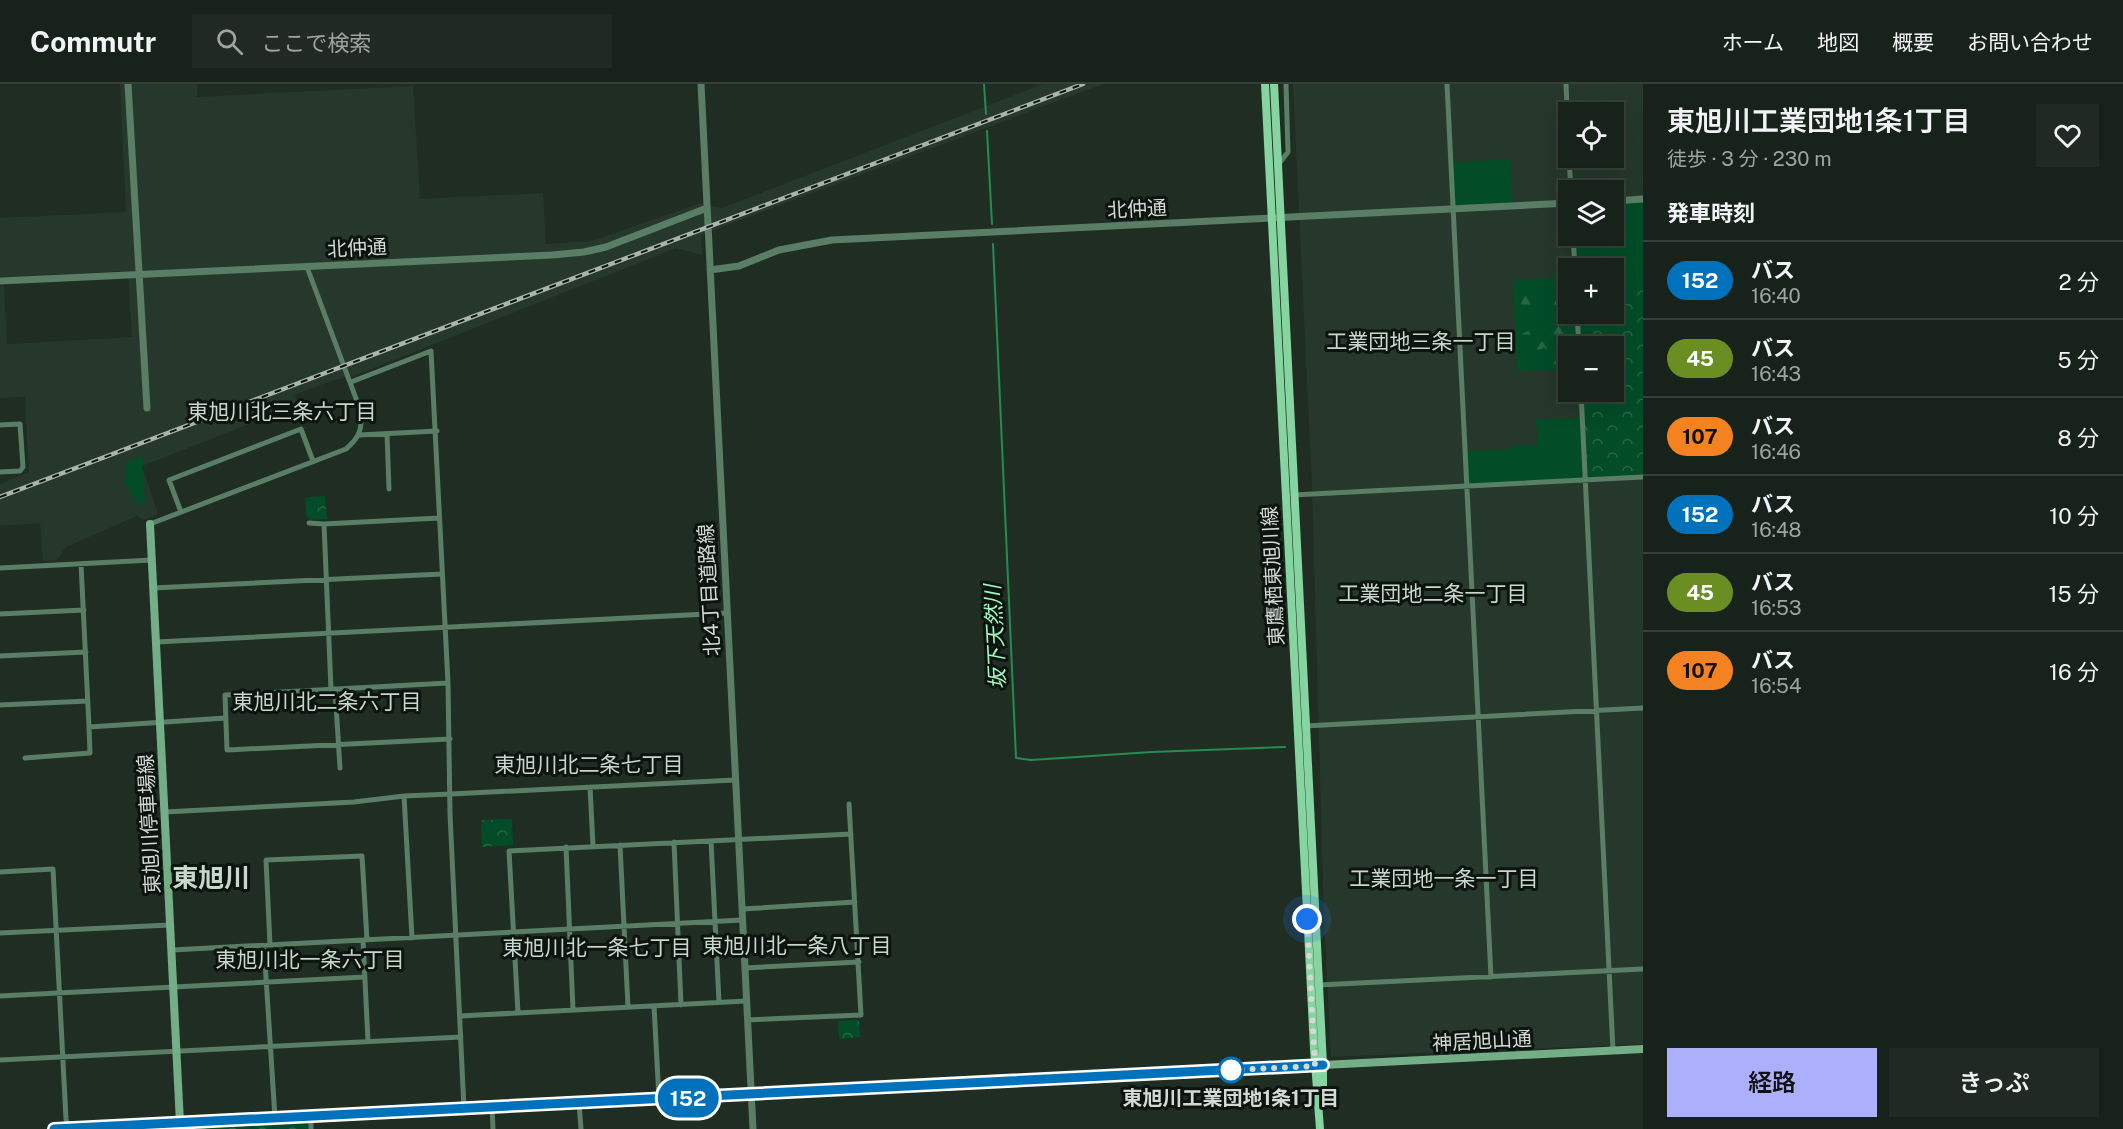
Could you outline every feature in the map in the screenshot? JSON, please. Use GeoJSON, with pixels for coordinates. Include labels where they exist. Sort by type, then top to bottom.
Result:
{"type":"FeatureCollection","features":[{"type":"Feature","properties":{"kind":"main road","name":"東鷹栖東旭川線"},"geometry":{"type":"LineString","coordinates":[[1265,84],[1276,218],[1321,1129]]}},
{"type":"Feature","properties":{"kind":"main road","name":"東鷹栖東旭川線"},"geometry":{"type":"LineString","coordinates":[[1274,84],[1278,165],[1276,218]]}},
{"type":"Feature","properties":{"kind":"main road","name":"東旭川停車場線"},"geometry":{"type":"LineString","coordinates":[[150,524],[181,1126]]}},
{"type":"Feature","properties":{"kind":"main road","name":"神居旭山通"},"geometry":{"type":"LineString","coordinates":[[1319,1065],[1643,1049]]}},
{"type":"Feature","properties":{"kind":"main road"},"geometry":{"type":"LineString","coordinates":[[53,1129],[181,1126],[311,1116],[1319,1065]]}},
{"type":"Feature","properties":{"kind":"street"},"geometry":{"type":"LineString","coordinates":[[128,84],[147,408]]}},
{"type":"Feature","properties":{"kind":"street","name":"北4丁目道路線"},"geometry":{"type":"LineString","coordinates":[[701,84],[753,1129]]}},
{"type":"Feature","properties":{"kind":"street"},"geometry":{"type":"LineString","coordinates":[[1278,165],[1288,152],[1286,84]]}},
{"type":"Feature","properties":{"kind":"street"},"geometry":{"type":"LineString","coordinates":[[1446,84],[1491,977]]}},
{"type":"Feature","properties":{"kind":"street"},"geometry":{"type":"LineString","coordinates":[[1566,84],[1567,102]]}},
{"type":"Feature","properties":{"kind":"street"},"geometry":{"type":"LineString","coordinates":[[1624,201],[1643,200]]}},
{"type":"Feature","properties":{"kind":"street","name":"北仲通"},"geometry":{"type":"LineString","coordinates":[[710,270],[739,266],[790,247],[832,240],[1558,204]]}},
{"type":"Feature","properties":{"kind":"street","name":"北仲通"},"geometry":{"type":"LineString","coordinates":[[0,281],[584,252],[606,247],[707,208]]}},
{"type":"Feature","properties":{"kind":"street"},"geometry":{"type":"LineString","coordinates":[[150,524],[346,448],[360,435],[361,412],[307,267]]}},
{"type":"Feature","properties":{"kind":"street"},"geometry":{"type":"LineString","coordinates":[[351,382],[431,351],[437,430],[450,739],[450,814],[464,1109]]}},
{"type":"Feature","properties":{"kind":"street"},"geometry":{"type":"LineString","coordinates":[[1581,402],[1613,1051]]}},
{"type":"Feature","properties":{"kind":"street"},"geometry":{"type":"LineString","coordinates":[[0,425],[20,424],[23,467],[20,471],[0,472]]}},
{"type":"Feature","properties":{"kind":"street"},"geometry":{"type":"LineString","coordinates":[[181,512],[169,480],[301,429],[313,461]]}},
{"type":"Feature","properties":{"kind":"street"},"geometry":{"type":"LineString","coordinates":[[360,435],[437,430]]}},
{"type":"Feature","properties":{"kind":"street"},"geometry":{"type":"LineString","coordinates":[[387,434],[389,489]]}},
{"type":"Feature","properties":{"kind":"street"},"geometry":{"type":"LineString","coordinates":[[1290,495],[1643,477]]}},
{"type":"Feature","properties":{"kind":"street"},"geometry":{"type":"LineString","coordinates":[[309,523],[439,518]]}},
{"type":"Feature","properties":{"kind":"street"},"geometry":{"type":"LineString","coordinates":[[324,524],[329,634],[340,768]]}},
{"type":"Feature","properties":{"kind":"street"},"geometry":{"type":"LineString","coordinates":[[0,568],[152,560]]}},
{"type":"Feature","properties":{"kind":"street"},"geometry":{"type":"LineString","coordinates":[[25,758],[90,753],[81,564]]}},
{"type":"Feature","properties":{"kind":"street"},"geometry":{"type":"LineString","coordinates":[[153,588],[442,574]]}},
{"type":"Feature","properties":{"kind":"street"},"geometry":{"type":"LineString","coordinates":[[0,614],[84,610]]}},
{"type":"Feature","properties":{"kind":"street"},"geometry":{"type":"LineString","coordinates":[[156,642],[727,614]]}},
{"type":"Feature","properties":{"kind":"street"},"geometry":{"type":"LineString","coordinates":[[0,656],[86,652]]}},
{"type":"Feature","properties":{"kind":"street"},"geometry":{"type":"LineString","coordinates":[[448,683],[225,695],[227,750],[450,739]]}},
{"type":"Feature","properties":{"kind":"street"},"geometry":{"type":"LineString","coordinates":[[0,705],[88,701]]}},
{"type":"Feature","properties":{"kind":"street"},"geometry":{"type":"LineString","coordinates":[[1302,725],[1643,708]]}},
{"type":"Feature","properties":{"kind":"street"},"geometry":{"type":"LineString","coordinates":[[89,727],[226,718]]}},
{"type":"Feature","properties":{"kind":"street"},"geometry":{"type":"LineString","coordinates":[[165,812],[354,802],[404,796],[735,780]]}},
{"type":"Feature","properties":{"kind":"street"},"geometry":{"type":"LineString","coordinates":[[590,787],[592,846]]}},
{"type":"Feature","properties":{"kind":"street"},"geometry":{"type":"LineString","coordinates":[[404,796],[412,938]]}},
{"type":"Feature","properties":{"kind":"street"},"geometry":{"type":"LineString","coordinates":[[747,1020],[861,1015],[849,804]]}},
{"type":"Feature","properties":{"kind":"street"},"geometry":{"type":"LineString","coordinates":[[518,1013],[509,850],[851,834]]}},
{"type":"Feature","properties":{"kind":"street"},"geometry":{"type":"LineString","coordinates":[[711,841],[719,1002]]}},
{"type":"Feature","properties":{"kind":"street"},"geometry":{"type":"LineString","coordinates":[[674,842],[681,1005]]}},
{"type":"Feature","properties":{"kind":"street"},"geometry":{"type":"LineString","coordinates":[[620,845],[628,1007]]}},
{"type":"Feature","properties":{"kind":"street"},"geometry":{"type":"LineString","coordinates":[[566,847],[573,1010]]}},
{"type":"Feature","properties":{"kind":"street"},"geometry":{"type":"LineString","coordinates":[[275,1118],[267,982],[266,860],[362,855],[368,1041]]}},
{"type":"Feature","properties":{"kind":"street"},"geometry":{"type":"LineString","coordinates":[[0,872],[53,869],[68,1129]]}},
{"type":"Feature","properties":{"kind":"street"},"geometry":{"type":"LineString","coordinates":[[742,909],[855,902]]}},
{"type":"Feature","properties":{"kind":"street"},"geometry":{"type":"LineString","coordinates":[[172,950],[742,920]]}},
{"type":"Feature","properties":{"kind":"street"},"geometry":{"type":"LineString","coordinates":[[0,933],[170,925]]}},
{"type":"Feature","properties":{"kind":"street"},"geometry":{"type":"LineString","coordinates":[[744,968],[859,962]]}},
{"type":"Feature","properties":{"kind":"street"},"geometry":{"type":"LineString","coordinates":[[1315,986],[1643,969]]}},
{"type":"Feature","properties":{"kind":"street"},"geometry":{"type":"LineString","coordinates":[[0,996],[365,977]]}},
{"type":"Feature","properties":{"kind":"street"},"geometry":{"type":"LineString","coordinates":[[460,1016],[746,1001]]}},
{"type":"Feature","properties":{"kind":"street"},"geometry":{"type":"LineString","coordinates":[[654,1006],[659,1099]]}},
{"type":"Feature","properties":{"kind":"street"},"geometry":{"type":"LineString","coordinates":[[0,1060],[461,1037]]}},
{"type":"Feature","properties":{"kind":"street"},"geometry":{"type":"LineString","coordinates":[[579,1103],[580,1129]]}},
{"type":"Feature","properties":{"kind":"street"},"geometry":{"type":"LineString","coordinates":[[492,1107],[493,1129]]}},
{"type":"Feature","properties":{"kind":"street"},"geometry":{"type":"LineString","coordinates":[[311,1116],[311,1129]]}},
{"type":"Feature","properties":{"kind":"shaded area"},"geometry":{"type":"Polygon","coordinates":[[[120,84],[197,84],[197,97],[413,86],[420,199],[543,193],[546,244],[592,241],[700,203],[722,208],[1043,84],[1103,84],[701,235],[702,255],[676,248],[356,375],[334,380],[294,395],[298,405],[142,466],[158,514],[144,520],[137,516],[66,547],[57,560],[43,561],[40,523],[0,526],[0,484],[29,472],[25,397],[0,398],[0,286],[4,285],[7,344],[132,337],[128,271],[0,277],[0,218],[126,212],[120,84]]]}},
{"type":"Feature","properties":{"kind":"shaded area"},"geometry":{"type":"Polygon","coordinates":[[[1293,84],[1643,84],[1643,1044],[1331,1057],[1324,918],[1312,485],[1293,84]]]}},
{"type":"Feature","properties":{"kind":"green space"},"geometry":{"type":"Polygon","coordinates":[[[1510,159],[1513,206],[1453,209],[1450,163],[1510,159]]]}},
{"type":"Feature","properties":{"kind":"green space"},"geometry":{"type":"Polygon","coordinates":[[[1643,199],[1643,287],[1624,288],[1624,258],[1574,258],[1574,246],[1624,246],[1624,200],[1643,199]]]}},
{"type":"Feature","properties":{"kind":"green space"},"geometry":{"type":"Polygon","coordinates":[[[1554,271],[1558,271],[1558,324],[1578,324],[1578,336],[1558,336],[1558,370],[1517,371],[1513,281],[1554,278],[1554,271]]]}},
{"type":"Feature","properties":{"kind":"green space"},"geometry":{"type":"Polygon","coordinates":[[[1558,276],[1558,324],[1571,324],[1572,336],[1558,336],[1558,364],[1541,366],[1541,362],[1551,356],[1544,347],[1535,355],[1523,356],[1520,346],[1522,334],[1541,324],[1549,324],[1555,333],[1554,318],[1543,309],[1537,318],[1524,319],[1520,311],[1522,297],[1531,293],[1536,299],[1545,297],[1554,305],[1556,297],[1547,291],[1549,282],[1558,276]]]}},
{"type":"Feature","properties":{"kind":"green space"},"geometry":{"type":"Polygon","coordinates":[[[1643,287],[1643,477],[1585,480],[1581,402],[1624,402],[1624,336],[1578,336],[1578,324],[1624,324],[1624,288],[1643,287]]]}},
{"type":"Feature","properties":{"kind":"green space"},"geometry":{"type":"Polygon","coordinates":[[[1582,417],[1585,480],[1471,486],[1466,479],[1465,451],[1538,445],[1536,420],[1582,417]]]}},
{"type":"Feature","properties":{"kind":"green space"},"geometry":{"type":"Polygon","coordinates":[[[142,456],[146,504],[141,505],[134,499],[124,480],[127,476],[125,463],[142,456]]]}},
{"type":"Feature","properties":{"kind":"green space"},"geometry":{"type":"Polygon","coordinates":[[[325,496],[327,519],[311,520],[306,516],[305,498],[325,496]]]}},
{"type":"Feature","properties":{"kind":"green space"},"geometry":{"type":"Polygon","coordinates":[[[512,819],[513,845],[482,847],[481,820],[512,819]]]}},
{"type":"Feature","properties":{"kind":"green space"},"geometry":{"type":"Polygon","coordinates":[[[859,1020],[860,1037],[839,1039],[838,1021],[859,1020]]]}},
{"type":"Feature","properties":{"kind":"green space"},"geometry":{"type":"Polygon","coordinates":[[[311,1116],[311,1129],[181,1129],[180,1123],[311,1116]]]}},
{"type":"Feature","properties":{"kind":"waterway","name":"坂下天然川"},"geometry":{"type":"LineString","coordinates":[[984,84],[986,114]]}},
{"type":"Feature","properties":{"kind":"waterway","name":"坂下天然川"},"geometry":{"type":"LineString","coordinates":[[987,131],[992,224]]}},
{"type":"Feature","properties":{"kind":"waterway","name":"坂下天然川"},"geometry":{"type":"LineString","coordinates":[[993,244],[1016,758],[1031,760],[1152,752],[1285,747]]}},
{"type":"Feature","properties":{"kind":"railway"},"geometry":{"type":"LineString","coordinates":[[0,497],[1083,84]]}},
{"type":"Feature","properties":{"kind":"bus line","name":"152"},"geometry":{"type":"LineString","coordinates":[[54,1129],[1323,1065]]}},
{"type":"Feature","properties":{"kind":"place","name":"東旭川工業団地1条1丁目"},"geometry":{"type":"Point","coordinates":[1231,1070]}},
{"type":"Feature","properties":{"kind":"district","name":"工業団地三条一丁目"},"geometry":{"type":"Point","coordinates":[1421,341]}},
{"type":"Feature","properties":{"kind":"district","name":"東旭川北三条六丁目"},"geometry":{"type":"Point","coordinates":[282,411]}},
{"type":"Feature","properties":{"kind":"district","name":"工業団地二条一丁目"},"geometry":{"type":"Point","coordinates":[1433,593]}},
{"type":"Feature","properties":{"kind":"district","name":"東旭川北二条六丁目"},"geometry":{"type":"Point","coordinates":[327,701]}},
{"type":"Feature","properties":{"kind":"district","name":"東旭川北二条七丁目"},"geometry":{"type":"Point","coordinates":[589,764]}},
{"type":"Feature","properties":{"kind":"district","name":"東旭川"},"geometry":{"type":"Point","coordinates":[211,877]}},
{"type":"Feature","properties":{"kind":"district","name":"工業団地一条一丁目"},"geometry":{"type":"Point","coordinates":[1444,878]}},
{"type":"Feature","properties":{"kind":"district","name":"東旭川北一条八丁目"},"geometry":{"type":"Point","coordinates":[797,945]}},
{"type":"Feature","properties":{"kind":"district","name":"東旭川北一条七丁目"},"geometry":{"type":"Point","coordinates":[597,947]}},
{"type":"Feature","properties":{"kind":"district","name":"東旭川北一条六丁目"},"geometry":{"type":"Point","coordinates":[310,959]}},
{"type":"Feature","properties":{"kind":"route"},"geometry":{"type":"LineString","coordinates":[[1231,1070],[1315,1066],[1307,919]]}}]}
